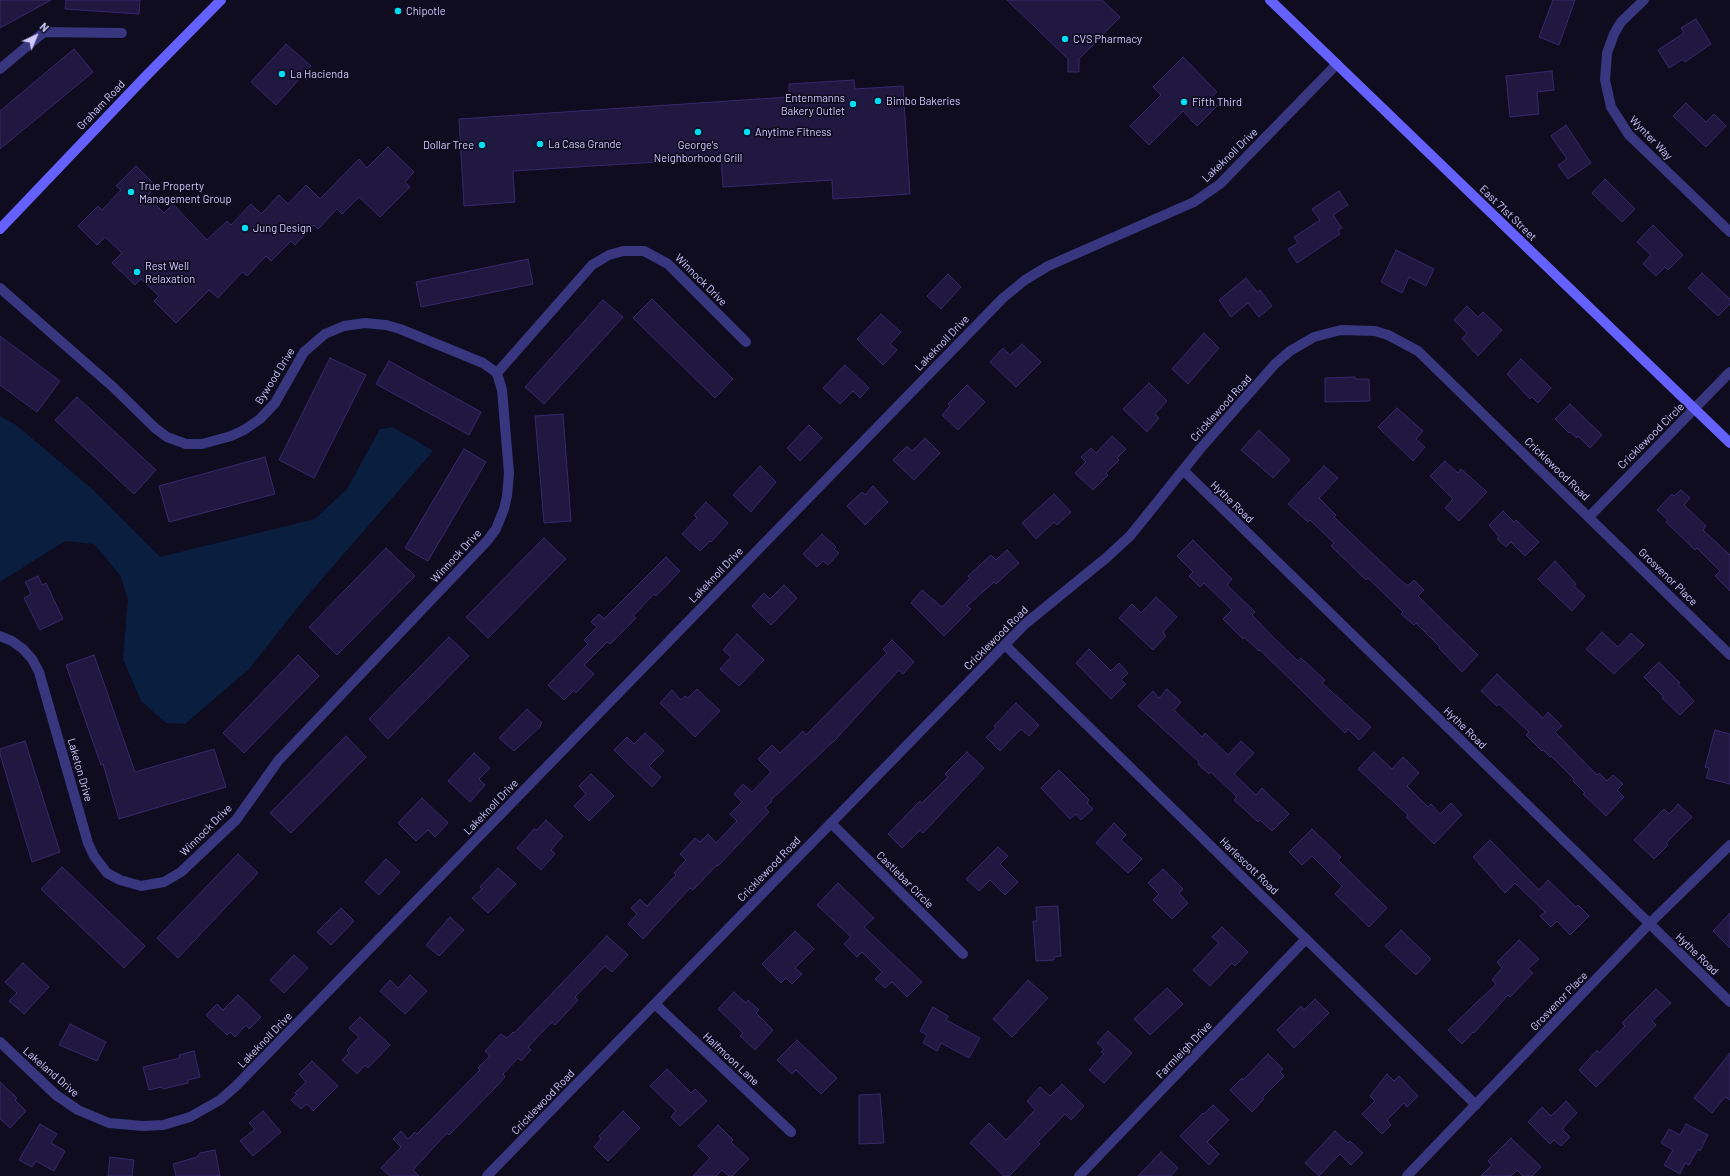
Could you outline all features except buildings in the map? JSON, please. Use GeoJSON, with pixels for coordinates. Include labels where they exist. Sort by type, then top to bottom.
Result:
{"type":"FeatureCollection","features":[{"type":"Feature","properties":{"kind":"main road","name":"Graham Road"},"geometry":{"type":"LineString","coordinates":[[0,229],[221,0]]}},
{"type":"Feature","properties":{"kind":"main road","name":"East 71st Street"},"geometry":{"type":"LineString","coordinates":[[1270,0],[1730,443]]}},
{"type":"Feature","properties":{"kind":"street","name":"Wynter Way"},"geometry":{"type":"LineString","coordinates":[[1644,0],[1621,22],[1614,34],[1607,53],[1605,80],[1611,106],[1629,135],[1730,232]]}},
{"type":"Feature","properties":{"kind":"street"},"geometry":{"type":"LineString","coordinates":[[0,69],[44,32],[122,33]]}},
{"type":"Feature","properties":{"kind":"street","name":"Lakeknoll Drive"},"geometry":{"type":"LineString","coordinates":[[136,1126],[156,1126],[183,1120],[209,1108],[231,1091],[1003,298],[1025,280],[1048,266],[1194,202],[1220,184],[1337,64]]}},
{"type":"Feature","properties":{"kind":"street","name":"Winnock Drive"},"geometry":{"type":"LineString","coordinates":[[156,884],[177,875],[236,820],[278,761],[492,534],[504,509],[509,481],[502,390],[496,373],[592,266],[609,255],[623,251],[644,252],[668,264],[746,342]]}},
{"type":"Feature","properties":{"kind":"street","name":"Bywood Drive"},"geometry":{"type":"LineString","coordinates":[[0,288],[113,387],[155,428],[167,437],[182,443],[208,442],[231,436],[254,424],[275,403],[296,364],[308,347],[325,334],[351,324],[372,323],[400,329],[483,363],[496,373]]}},
{"type":"Feature","properties":{"kind":"street","name":"Cricklewood Road"},"geometry":{"type":"LineString","coordinates":[[488,1176],[1025,624],[1106,558],[1130,536],[1183,470],[1275,364],[1290,351],[1314,337],[1334,331],[1354,329],[1375,331],[1388,335],[1418,351],[1589,517]]}},
{"type":"Feature","properties":{"kind":"street","name":"Cricklewood Circle"},"geometry":{"type":"LineString","coordinates":[[1589,517],[1730,372]]}},
{"type":"Feature","properties":{"kind":"street","name":"Hythe Road"},"geometry":{"type":"LineString","coordinates":[[1183,470],[1730,1002]]}},
{"type":"Feature","properties":{"kind":"street","name":"Grosvenor Place"},"geometry":{"type":"LineString","coordinates":[[1589,517],[1730,655]]}},
{"type":"Feature","properties":{"kind":"street","name":"Laketon Drive"},"geometry":{"type":"LineString","coordinates":[[0,636],[12,641],[23,649],[32,659],[39,672],[88,843],[94,856],[107,873],[120,880],[141,886],[156,884]]}},
{"type":"Feature","properties":{"kind":"street","name":"Harlescott Road"},"geometry":{"type":"LineString","coordinates":[[1005,645],[1476,1105]]}},
{"type":"Feature","properties":{"kind":"street","name":"Castlebar Circle"},"geometry":{"type":"LineString","coordinates":[[831,823],[963,954]]}},
{"type":"Feature","properties":{"kind":"street","name":"Grosvenor Place"},"geometry":{"type":"LineString","coordinates":[[1407,1176],[1650,924],[1730,845]]}},
{"type":"Feature","properties":{"kind":"street","name":"Farmleigh Drive"},"geometry":{"type":"LineString","coordinates":[[1079,1176],[1306,939]]}},
{"type":"Feature","properties":{"kind":"street","name":"Halfmoon Lane"},"geometry":{"type":"LineString","coordinates":[[655,1004],[791,1132]]}},
{"type":"Feature","properties":{"kind":"street","name":"Lakeland Drive"},"geometry":{"type":"LineString","coordinates":[[0,1042],[56,1095],[78,1110],[109,1122],[136,1126]]}},
{"type":"Feature","properties":{"kind":"water"},"geometry":{"type":"Polygon","coordinates":[[[0,416],[16,425],[91,488],[160,557],[315,519],[347,489],[380,429],[393,427],[433,451],[302,602],[249,669],[185,724],[166,723],[141,701],[123,659],[128,599],[120,575],[94,544],[65,541],[0,582],[0,416]]]}},
{"type":"Feature","properties":{"kind":"place","name":"Chipotle"},"geometry":{"type":"Point","coordinates":[398,11]}},
{"type":"Feature","properties":{"kind":"place","name":"CVS Pharmacy"},"geometry":{"type":"Point","coordinates":[1065,39]}},
{"type":"Feature","properties":{"kind":"place","name":"La Hacienda"},"geometry":{"type":"Point","coordinates":[282,74]}},
{"type":"Feature","properties":{"kind":"place","name":"Bimbo Bakeries"},"geometry":{"type":"Point","coordinates":[878,101]}},
{"type":"Feature","properties":{"kind":"place","name":"Fifth Third"},"geometry":{"type":"Point","coordinates":[1184,102]}},
{"type":"Feature","properties":{"kind":"place","name":"Entenmanns Bakery Outlet"},"geometry":{"type":"Point","coordinates":[853,104]}},
{"type":"Feature","properties":{"kind":"place","name":"George's Neighborhood Grill"},"geometry":{"type":"Point","coordinates":[698,132]}},
{"type":"Feature","properties":{"kind":"place","name":"Anytime Fitness"},"geometry":{"type":"Point","coordinates":[747,132]}},
{"type":"Feature","properties":{"kind":"place","name":"La Casa Grande"},"geometry":{"type":"Point","coordinates":[540,144]}},
{"type":"Feature","properties":{"kind":"place","name":"Dollar Tree"},"geometry":{"type":"Point","coordinates":[482,145]}},
{"type":"Feature","properties":{"kind":"place","name":"True Property Management Group"},"geometry":{"type":"Point","coordinates":[131,192]}},
{"type":"Feature","properties":{"kind":"place","name":"Jung Design"},"geometry":{"type":"Point","coordinates":[245,228]}},
{"type":"Feature","properties":{"kind":"place","name":"Rest Well Relaxation"},"geometry":{"type":"Point","coordinates":[137,272]}}]}
